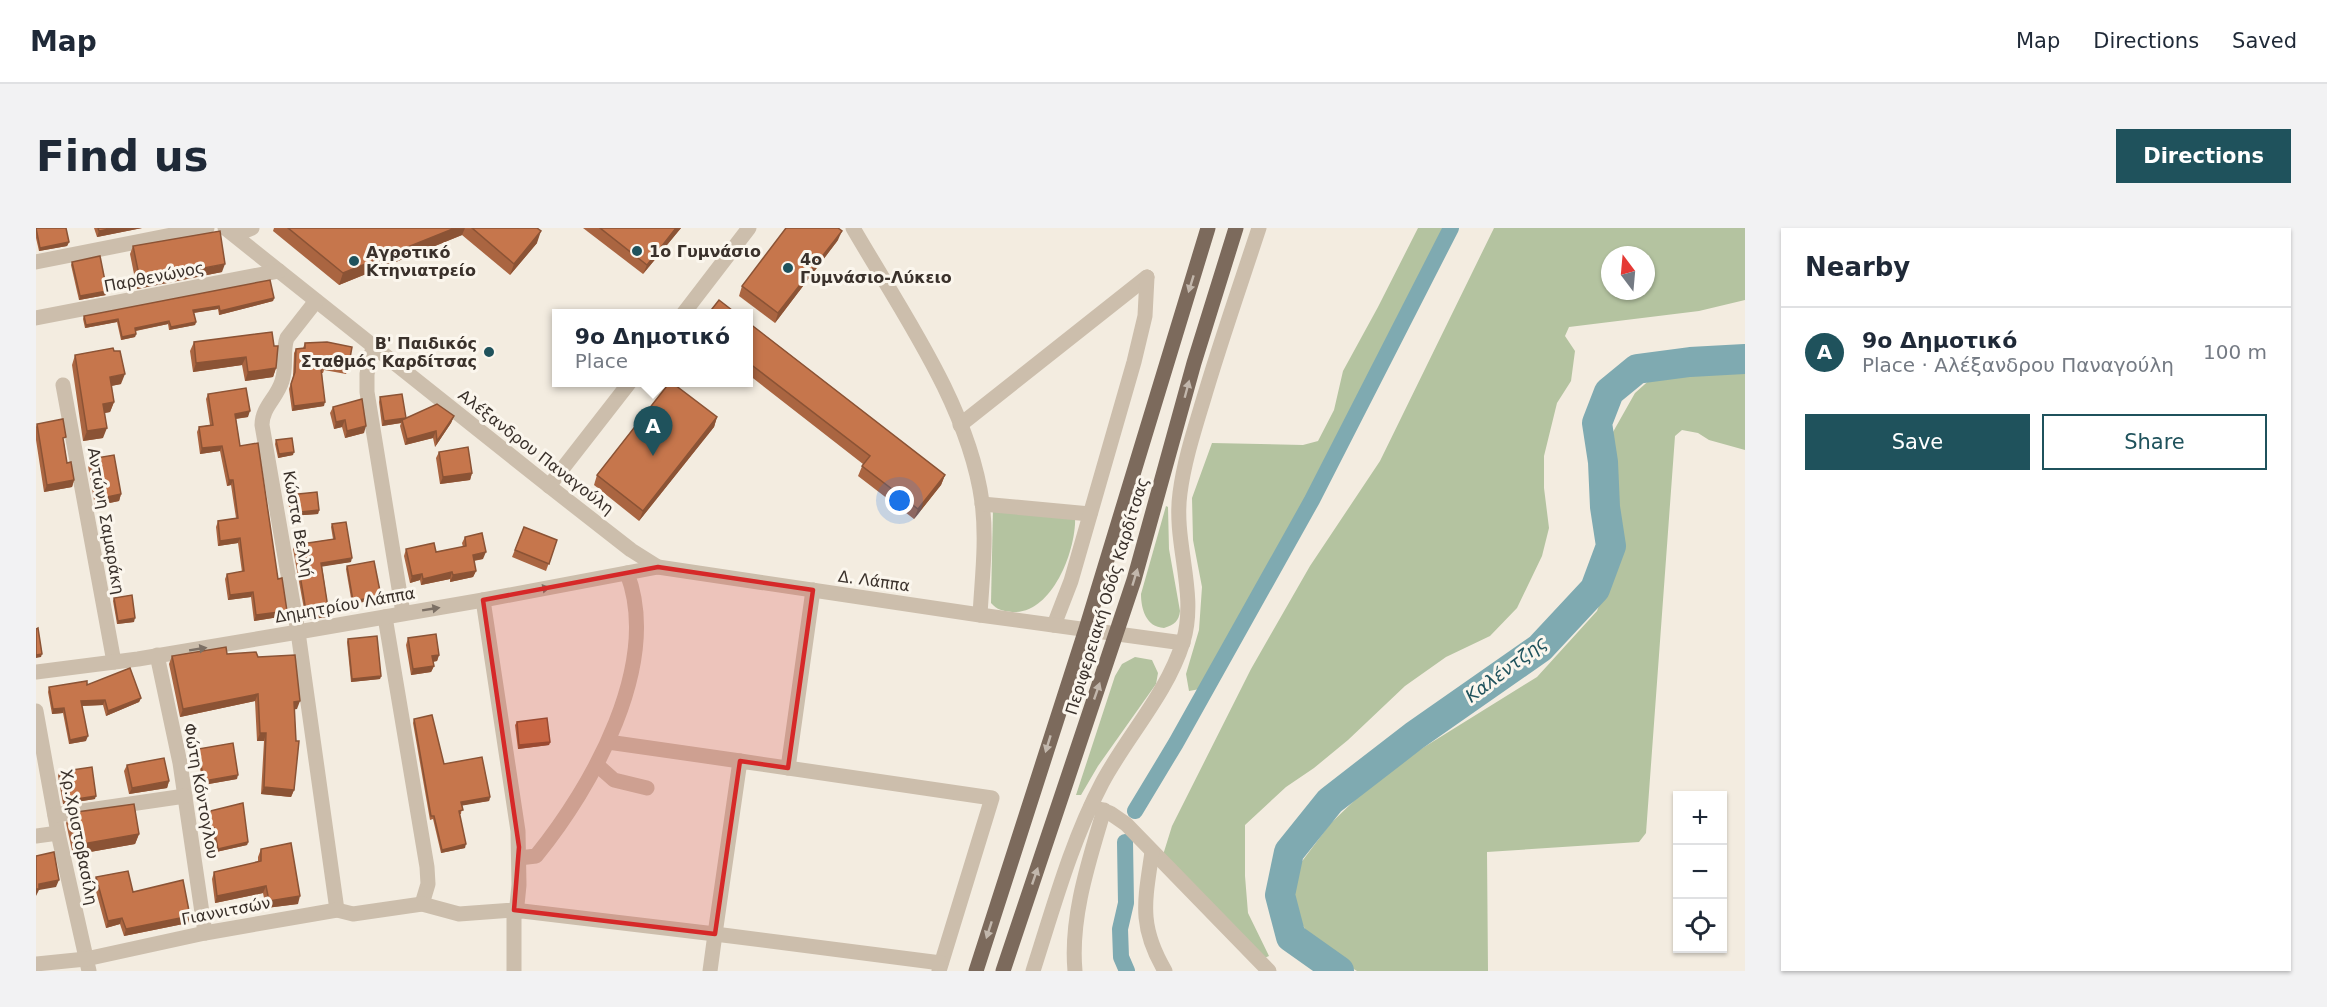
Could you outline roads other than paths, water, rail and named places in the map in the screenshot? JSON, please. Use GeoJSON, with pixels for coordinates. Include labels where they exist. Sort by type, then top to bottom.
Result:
{"type":"FeatureCollection","features":[{"type":"Feature","properties":{"kind":"main road","name":"Περιφερειακή Οδός Καρδίτσας"},"geometry":{"type":"LineString","coordinates":[[976,971],[1086,629],[1208,228]]}},
{"type":"Feature","properties":{"kind":"main road","name":"Περιφερειακή Οδός Καρδίτσας"},"geometry":{"type":"LineString","coordinates":[[1003,971],[1117,633],[1150,525],[1194,363],[1236,228]]}},
{"type":"Feature","properties":{"kind":"street"},"geometry":{"type":"LineString","coordinates":[[36,262],[207,228]]}},
{"type":"Feature","properties":{"kind":"street"},"geometry":{"type":"LineString","coordinates":[[230,232],[252,228]]}},
{"type":"Feature","properties":{"kind":"street"},"geometry":{"type":"LineString","coordinates":[[687,309],[749,228]]}},
{"type":"Feature","properties":{"kind":"street"},"geometry":{"type":"LineString","coordinates":[[853,228],[934,368],[960,425],[976,471],[982,504],[984,554],[980,615]]}},
{"type":"Feature","properties":{"kind":"street"},"geometry":{"type":"LineString","coordinates":[[1033,971],[1062,883],[1098,808],[1116,759],[1152,705],[1183,643],[1188,617],[1188,601],[1178,510],[1183,477],[1210,379],[1259,228]]}},
{"type":"Feature","properties":{"kind":"street","name":"Αλέξανδρου Παναγούλη"},"geometry":{"type":"LineString","coordinates":[[230,232],[549,486],[632,550],[658,567]]}},
{"type":"Feature","properties":{"kind":"street","name":"Παρθενώνος"},"geometry":{"type":"LineString","coordinates":[[36,318],[279,271]]}},
{"type":"Feature","properties":{"kind":"street"},"geometry":{"type":"LineString","coordinates":[[960,425],[1147,277],[1145,316],[1134,362],[1071,581],[1054,625]]}},
{"type":"Feature","properties":{"kind":"street","name":"Κώστα Βελλή"},"geometry":{"type":"LineString","coordinates":[[316,301],[287,338],[283,380],[262,417],[298,632],[337,910]]}},
{"type":"Feature","properties":{"kind":"street"},"geometry":{"type":"LineString","coordinates":[[373,347],[367,374],[367,392],[403,613]]}},
{"type":"Feature","properties":{"kind":"street","name":"Αντώνη Σαμαράκη"},"geometry":{"type":"LineString","coordinates":[[63,385],[114,662]]}},
{"type":"Feature","properties":{"kind":"street"},"geometry":{"type":"LineString","coordinates":[[549,486],[626,387]]}},
{"type":"Feature","properties":{"kind":"street"},"geometry":{"type":"LineString","coordinates":[[982,504],[1090,514]]}},
{"type":"Feature","properties":{"kind":"street","name":"Δ. Λάππα"},"geometry":{"type":"LineString","coordinates":[[658,567],[1183,643]]}},
{"type":"Feature","properties":{"kind":"street","name":"Δημητρίου Λάππα"},"geometry":{"type":"LineString","coordinates":[[36,672],[114,662],[298,632],[658,567]]}},
{"type":"Feature","properties":{"kind":"street"},"geometry":{"type":"LineString","coordinates":[[519,858],[536,856],[573,806],[608,742],[632,666],[635,646],[636,608],[634,592],[627,573]]}},
{"type":"Feature","properties":{"kind":"street"},"geometry":{"type":"LineString","coordinates":[[788,768],[813,590]]}},
{"type":"Feature","properties":{"kind":"street"},"geometry":{"type":"LineString","coordinates":[[483,600],[513,790],[519,858],[517,905],[514,910],[514,971]]}},
{"type":"Feature","properties":{"kind":"street"},"geometry":{"type":"LineString","coordinates":[[385,616],[427,867],[428,884],[422,904],[459,914],[514,910],[715,934],[940,967],[992,798],[608,742]]}},
{"type":"Feature","properties":{"kind":"street","name":"Φώτη Κόντογλου"},"geometry":{"type":"LineString","coordinates":[[157,655],[185,796],[205,933]]}},
{"type":"Feature","properties":{"kind":"street","name":"Χρ.Χριστοβασίλη"},"geometry":{"type":"LineString","coordinates":[[36,711],[58,833],[87,965]]}},
{"type":"Feature","properties":{"kind":"street"},"geometry":{"type":"LineString","coordinates":[[711,971],[740,761]]}},
{"type":"Feature","properties":{"kind":"street"},"geometry":{"type":"LineString","coordinates":[[597,765],[614,780],[647,788]]}},
{"type":"Feature","properties":{"kind":"street"},"geometry":{"type":"LineString","coordinates":[[55,815],[185,796]]}},
{"type":"Feature","properties":{"kind":"street"},"geometry":{"type":"LineString","coordinates":[[1098,808],[1126,824],[1269,971]]}},
{"type":"Feature","properties":{"kind":"street"},"geometry":{"type":"LineString","coordinates":[[1075,971],[1074,940],[1098,808]]}},
{"type":"Feature","properties":{"kind":"street"},"geometry":{"type":"LineString","coordinates":[[36,836],[58,833]]}},
{"type":"Feature","properties":{"kind":"street"},"geometry":{"type":"LineString","coordinates":[[1152,852],[1145,888],[1145,919],[1151,941],[1165,971]]}},
{"type":"Feature","properties":{"kind":"street","name":"Γιαννιτσών"},"geometry":{"type":"LineString","coordinates":[[36,964],[87,965],[205,933],[337,910],[353,914],[422,904]]}},
{"type":"Feature","properties":{"kind":"waterway"},"geometry":{"type":"LineString","coordinates":[[1135,811],[1176,743],[1312,500],[1451,228]]}},
{"type":"Feature","properties":{"kind":"waterway","name":"Καλέντζης"},"geometry":{"type":"LineString","coordinates":[[1339,971],[1291,937],[1280,895],[1289,852],[1330,801],[1414,736],[1540,648],[1595,589],[1611,546],[1597,423],[1609,392],[1637,369],[1690,362],[1745,359]]}},
{"type":"Feature","properties":{"kind":"waterway"},"geometry":{"type":"LineString","coordinates":[[1125,842],[1126,903],[1120,929],[1121,957],[1127,971]]}},
{"type":"Feature","properties":{"kind":"place","name":"1ο Γυμνάσιο"},"geometry":{"type":"Point","coordinates":[637,251]}},
{"type":"Feature","properties":{"kind":"place","name":"Αγροτικό Κτηνιατρείο"},"geometry":{"type":"Point","coordinates":[354,261]}},
{"type":"Feature","properties":{"kind":"place","name":"4ο Γυμνάσιο-Λύκειο"},"geometry":{"type":"Point","coordinates":[788,268]}},
{"type":"Feature","properties":{"kind":"place","name":"Β' Παιδικός Σταθμός Καρδίτσας"},"geometry":{"type":"Point","coordinates":[489,352]}},
{"type":"Feature","properties":{"kind":"place","name":"9ο Δημοτικό"},"geometry":{"type":"Point","coordinates":[653,456]}}]}
